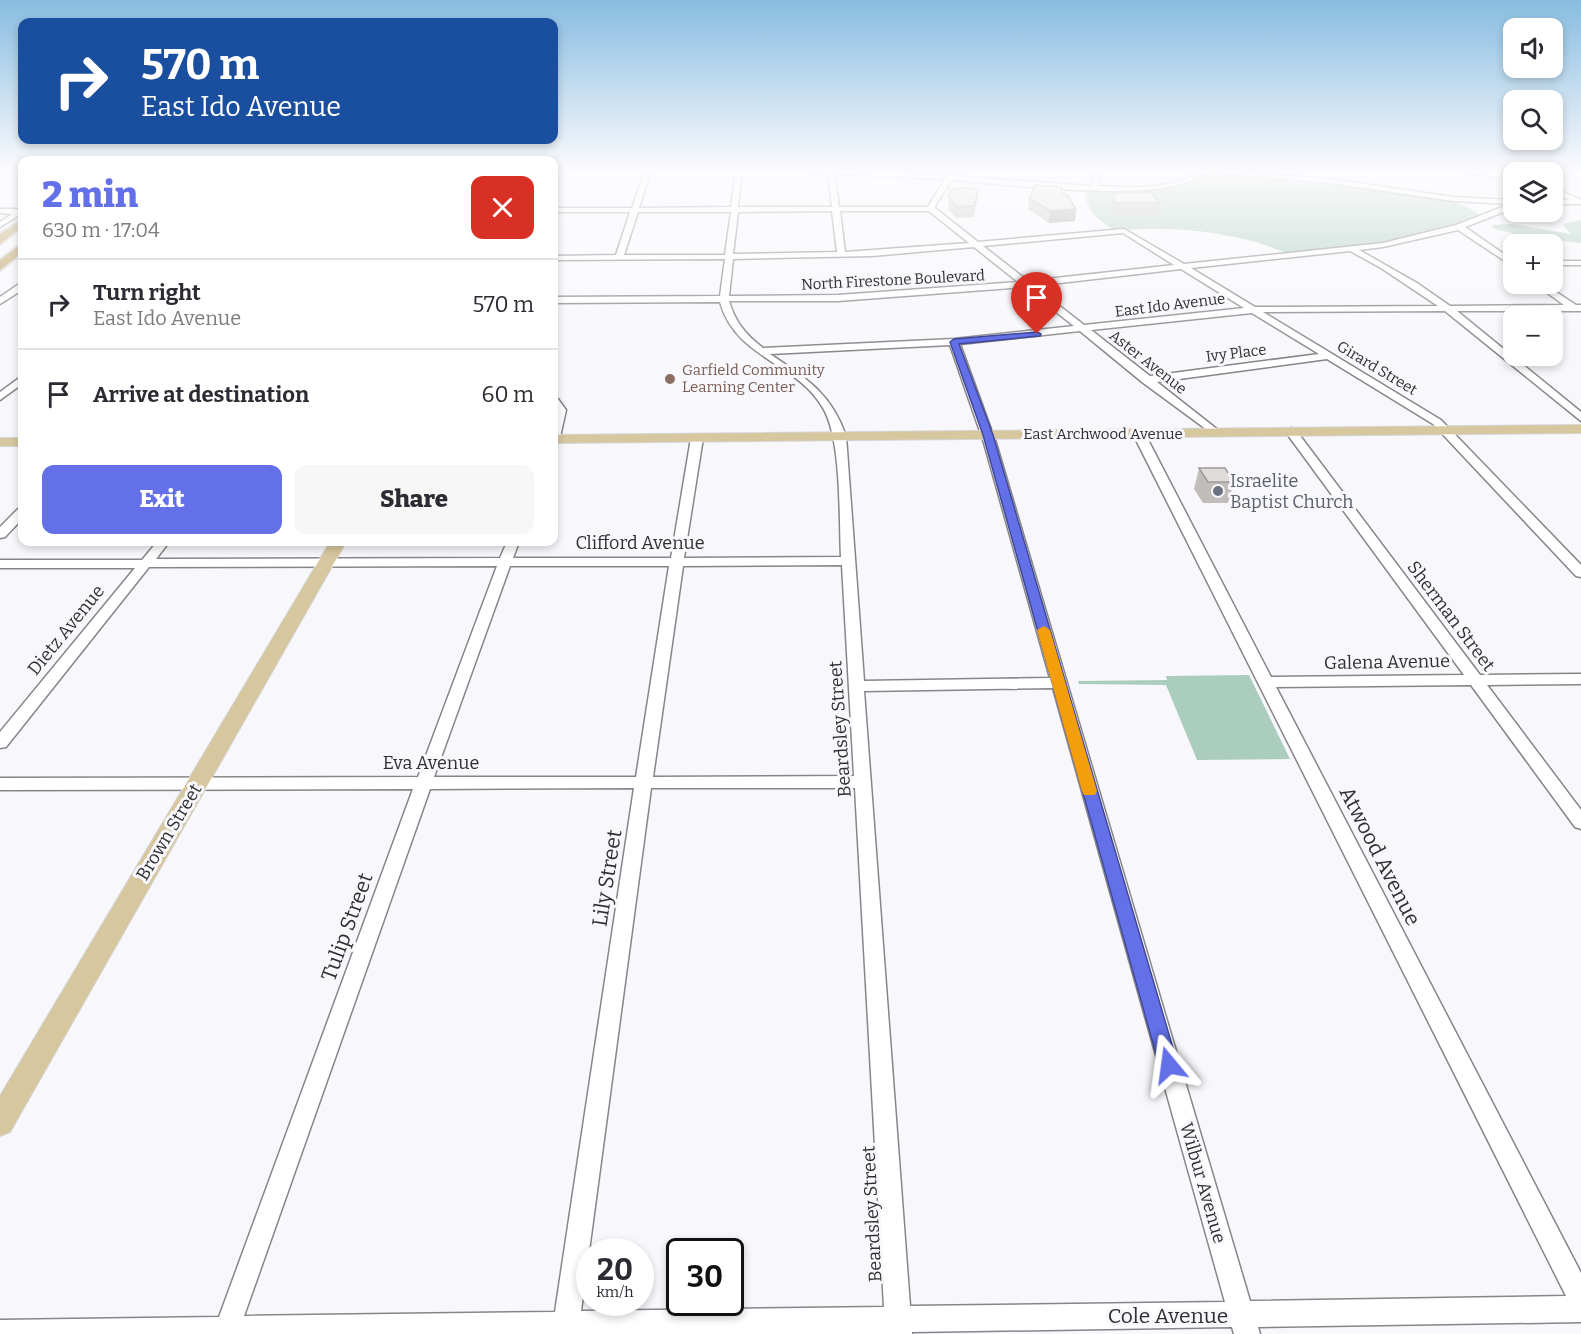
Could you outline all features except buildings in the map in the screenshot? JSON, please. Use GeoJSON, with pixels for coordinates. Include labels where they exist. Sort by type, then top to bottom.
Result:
{"type":"FeatureCollection","features":[{"type":"Feature","properties":{"kind":"highway"},"geometry":{"type":"LineString","coordinates":[[0,266],[18,250]]}},
{"type":"Feature","properties":{"kind":"highway"},"geometry":{"type":"LineString","coordinates":[[0,266],[18,255]]}},
{"type":"Feature","properties":{"kind":"main road","name":"East Archwood Avenue"},"geometry":{"type":"LineString","coordinates":[[558,438],[1581,429]]}},
{"type":"Feature","properties":{"kind":"main road"},"geometry":{"type":"LineString","coordinates":[[0,442],[18,442]]}},
{"type":"Feature","properties":{"kind":"main road","name":"Brown Street"},"geometry":{"type":"LineString","coordinates":[[0,1123],[332,551]]}},
{"type":"Feature","properties":{"kind":"street"},"geometry":{"type":"LineString","coordinates":[[619,257],[627,233]]}},
{"type":"Feature","properties":{"kind":"street","name":"Beardsley Street"},"geometry":{"type":"LineString","coordinates":[[732,233],[724,300],[725,313],[740,335],[818,393],[834,418],[840,436],[898,1327]]}},
{"type":"Feature","properties":{"kind":"street"},"geometry":{"type":"LineString","coordinates":[[838,233],[841,255]]}},
{"type":"Feature","properties":{"kind":"street","name":"Aster Avenue"},"geometry":{"type":"LineString","coordinates":[[960,233],[1214,432]]}},
{"type":"Feature","properties":{"kind":"street","name":"Girard Street"},"geometry":{"type":"LineString","coordinates":[[976,246],[1102,233]]}},
{"type":"Feature","properties":{"kind":"street","name":"Girard Street"},"geometry":{"type":"LineString","coordinates":[[1128,233],[1437,422],[1581,573]]}},
{"type":"Feature","properties":{"kind":"street","name":"North Firestone Boulevard"},"geometry":{"type":"LineString","coordinates":[[558,300],[724,300],[866,296],[1024,284],[1353,250],[1436,233]]}},
{"type":"Feature","properties":{"kind":"street"},"geometry":{"type":"LineString","coordinates":[[1468,233],[1503,258]]}},
{"type":"Feature","properties":{"kind":"street"},"geometry":{"type":"LineString","coordinates":[[558,258],[841,255],[976,246]]}},
{"type":"Feature","properties":{"kind":"street"},"geometry":{"type":"LineString","coordinates":[[1353,250],[1407,279],[1448,309],[1581,418]]}},
{"type":"Feature","properties":{"kind":"street"},"geometry":{"type":"LineString","coordinates":[[1563,263],[1581,263]]}},
{"type":"Feature","properties":{"kind":"street"},"geometry":{"type":"LineString","coordinates":[[0,301],[18,289]]}},
{"type":"Feature","properties":{"kind":"street"},"geometry":{"type":"LineString","coordinates":[[1554,294],[1578,310]]}},
{"type":"Feature","properties":{"kind":"street"},"geometry":{"type":"LineString","coordinates":[[0,301],[18,301]]}},
{"type":"Feature","properties":{"kind":"street","name":"East Ido Avenue"},"geometry":{"type":"LineString","coordinates":[[763,351],[954,342],[1253,310],[1578,310]]}},
{"type":"Feature","properties":{"kind":"street","name":"Wilbur Avenue"},"geometry":{"type":"LineString","coordinates":[[954,342],[988,435],[1244,1325]]}},
{"type":"Feature","properties":{"kind":"street","name":"Ivy Place"},"geometry":{"type":"LineString","coordinates":[[1146,380],[1329,357]]}},
{"type":"Feature","properties":{"kind":"street"},"geometry":{"type":"LineString","coordinates":[[0,397],[18,382]]}},
{"type":"Feature","properties":{"kind":"street"},"geometry":{"type":"LineString","coordinates":[[558,404],[561,410],[558,422]]}},
{"type":"Feature","properties":{"kind":"street","name":"Sherman Street"},"geometry":{"type":"LineString","coordinates":[[1291,431],[1581,823]]}},
{"type":"Feature","properties":{"kind":"street","name":"Atwood Avenue"},"geometry":{"type":"LineString","coordinates":[[1139,434],[1581,1299]]}},
{"type":"Feature","properties":{"kind":"street","name":"Lily Street"},"geometry":{"type":"LineString","coordinates":[[566,1325],[676,562],[697,438]]}},
{"type":"Feature","properties":{"kind":"street"},"geometry":{"type":"LineString","coordinates":[[0,534],[18,516]]}},
{"type":"Feature","properties":{"kind":"street","name":"Dietz Avenue"},"geometry":{"type":"LineString","coordinates":[[0,743],[160,546]]}},
{"type":"Feature","properties":{"kind":"street","name":"Tulip Street"},"geometry":{"type":"LineString","coordinates":[[227,1329],[511,546]]}},
{"type":"Feature","properties":{"kind":"street","name":"Clifford Avenue"},"geometry":{"type":"LineString","coordinates":[[0,564],[146,563],[332,551],[505,561],[848,561]]}},
{"type":"Feature","properties":{"kind":"street","name":"Galena Avenue"},"geometry":{"type":"LineString","coordinates":[[1266,682],[1581,679]]}},
{"type":"Feature","properties":{"kind":"street"},"geometry":{"type":"LineString","coordinates":[[857,686],[1058,683]]}},
{"type":"Feature","properties":{"kind":"street","name":"Eva Avenue"},"geometry":{"type":"LineString","coordinates":[[0,784],[862,782]]}},
{"type":"Feature","properties":{"kind":"street","name":"Cole Avenue"},"geometry":{"type":"LineString","coordinates":[[0,1333],[566,1325],[898,1327],[1244,1325],[1581,1309]]}},
{"type":"Feature","properties":{"kind":"green space"},"geometry":{"type":"Polygon","coordinates":[[[1212,233],[1426,233],[1361,247],[1295,254],[1212,233]]]}},
{"type":"Feature","properties":{"kind":"green space"},"geometry":{"type":"Polygon","coordinates":[[[1512,233],[1581,233],[1581,243],[1563,241],[1563,234],[1512,233]]]}},
{"type":"Feature","properties":{"kind":"green space"},"geometry":{"type":"Polygon","coordinates":[[[1249,675],[1290,759],[1197,760],[1166,685],[1079,684],[1078,681],[1167,680],[1166,676],[1249,675]]]}},
{"type":"Feature","properties":{"kind":"slow traffic"},"geometry":{"type":"LineString","coordinates":[[1044,630],[1089,791]]}},
{"type":"Feature","properties":{"kind":"place","name":"Garfield Community Learning Center"},"geometry":{"type":"Point","coordinates":[670,379]}},
{"type":"Feature","properties":{"kind":"place","name":"Israelite Baptist Church"},"geometry":{"type":"Point","coordinates":[1218,491]}},
{"type":"Feature","properties":{"kind":"route"},"geometry":{"type":"LineString","coordinates":[[1037,334],[954,342],[988,435],[1169,1065]]}}]}
